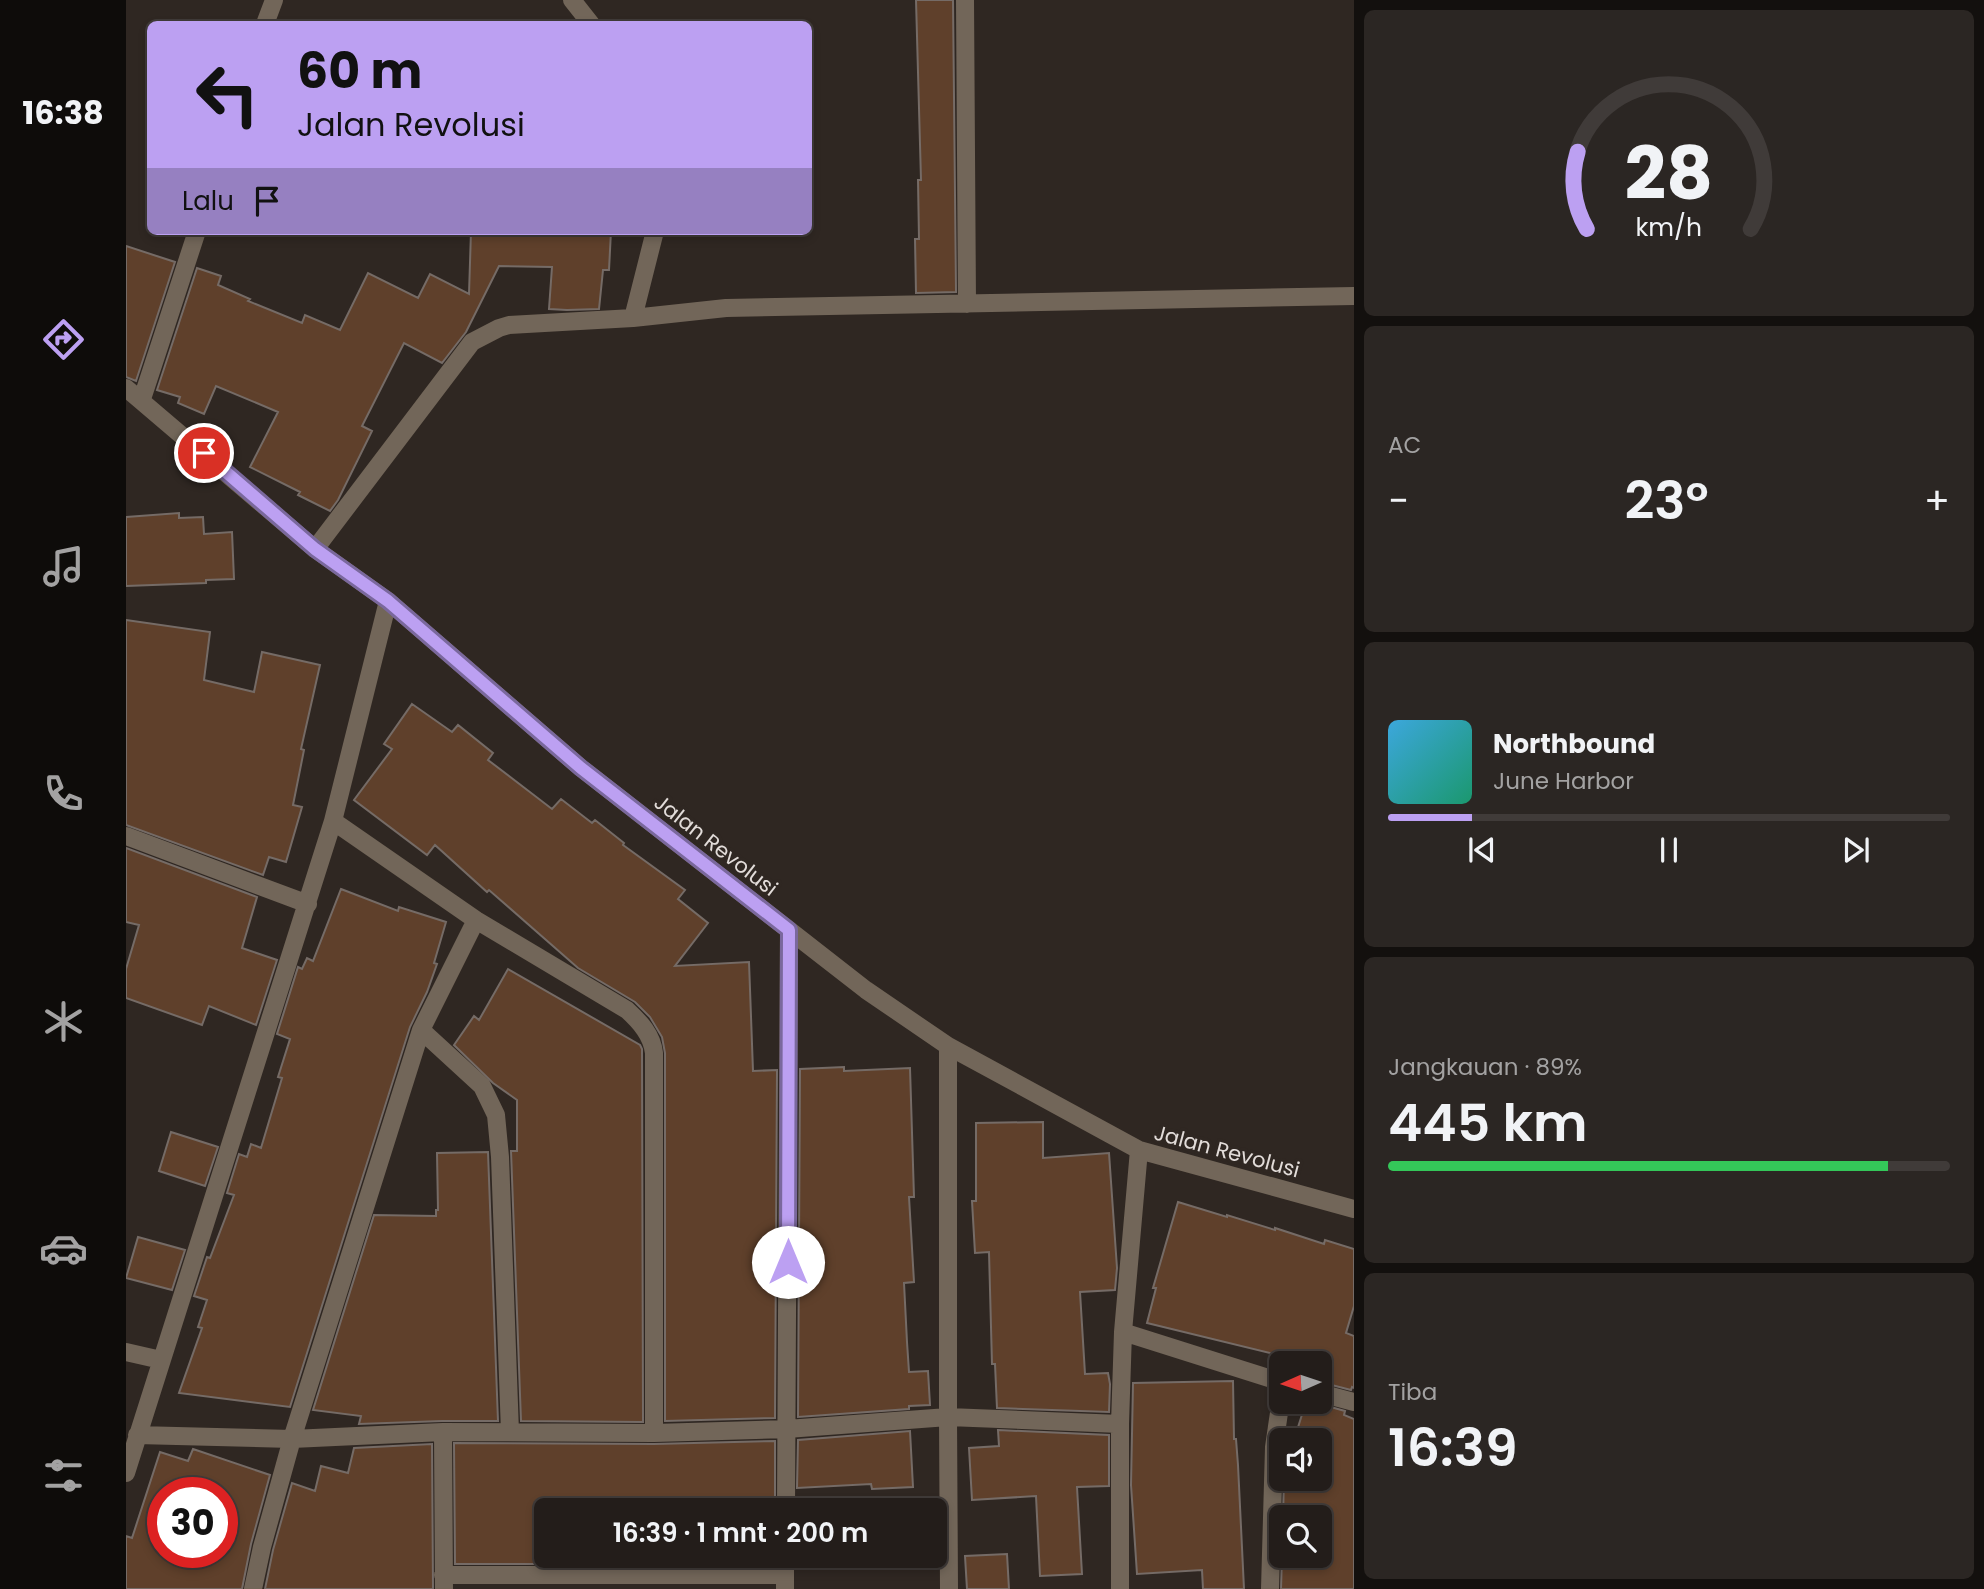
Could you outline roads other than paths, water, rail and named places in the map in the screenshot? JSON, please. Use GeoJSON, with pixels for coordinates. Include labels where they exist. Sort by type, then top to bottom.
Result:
{"type":"FeatureCollection","features":[{"type":"Feature","properties":{"kind":"street"},"geometry":{"type":"LineString","coordinates":[[266,21],[274,0]]}},
{"type":"Feature","properties":{"kind":"street"},"geometry":{"type":"LineString","coordinates":[[572,0],[589,21]]}},
{"type":"Feature","properties":{"kind":"street"},"geometry":{"type":"LineString","coordinates":[[965,0],[967,304]]}},
{"type":"Feature","properties":{"kind":"street"},"geometry":{"type":"LineString","coordinates":[[142,399],[196,235]]}},
{"type":"Feature","properties":{"kind":"street"},"geometry":{"type":"LineString","coordinates":[[633,318],[654,235]]}},
{"type":"Feature","properties":{"kind":"street"},"geometry":{"type":"LineString","coordinates":[[315,549],[472,342],[509,325],[633,318],[726,308],[1354,296]]}},
{"type":"Feature","properties":{"kind":"street","name":"Jalan Revolusi"},"geometry":{"type":"LineString","coordinates":[[126,388],[315,549],[388,601],[581,768],[866,990],[948,1046],[1139,1150],[1354,1209]]}},
{"type":"Feature","properties":{"kind":"street"},"geometry":{"type":"LineString","coordinates":[[126,1473],[333,821],[388,601]]}},
{"type":"Feature","properties":{"kind":"street"},"geometry":{"type":"LineString","coordinates":[[333,821],[476,920],[627,1010],[641,1024],[651,1040],[654,1054],[654,1433]]}},
{"type":"Feature","properties":{"kind":"street"},"geometry":{"type":"LineString","coordinates":[[126,836],[308,904]]}},
{"type":"Feature","properties":{"kind":"street"},"geometry":{"type":"LineString","coordinates":[[253,1589],[292,1438],[421,1030],[476,920]]}},
{"type":"Feature","properties":{"kind":"street"},"geometry":{"type":"LineString","coordinates":[[786,1498],[789,930]]}},
{"type":"Feature","properties":{"kind":"street"},"geometry":{"type":"LineString","coordinates":[[421,1030],[482,1086],[496,1115],[500,1157],[510,1432]]}},
{"type":"Feature","properties":{"kind":"street"},"geometry":{"type":"LineString","coordinates":[[948,1046],[949,1589]]}},
{"type":"Feature","properties":{"kind":"street"},"geometry":{"type":"LineString","coordinates":[[1120,1589],[1123,1332],[1139,1150]]}},
{"type":"Feature","properties":{"kind":"street"},"geometry":{"type":"LineString","coordinates":[[1123,1332],[1269,1378]]}},
{"type":"Feature","properties":{"kind":"street"},"geometry":{"type":"LineString","coordinates":[[126,1352],[161,1360]]}},
{"type":"Feature","properties":{"kind":"street"},"geometry":{"type":"LineString","coordinates":[[1332,1396],[1354,1402]]}},
{"type":"Feature","properties":{"kind":"street"},"geometry":{"type":"LineString","coordinates":[[1270,1589],[1274,1447],[1279,1414]]}},
{"type":"Feature","properties":{"kind":"street"},"geometry":{"type":"LineString","coordinates":[[137,1435],[292,1438],[443,1432],[654,1433],[788,1429],[948,1418],[1120,1424]]}},
{"type":"Feature","properties":{"kind":"street"},"geometry":{"type":"LineString","coordinates":[[443,1432],[443,1582],[785,1582]]}}]}
